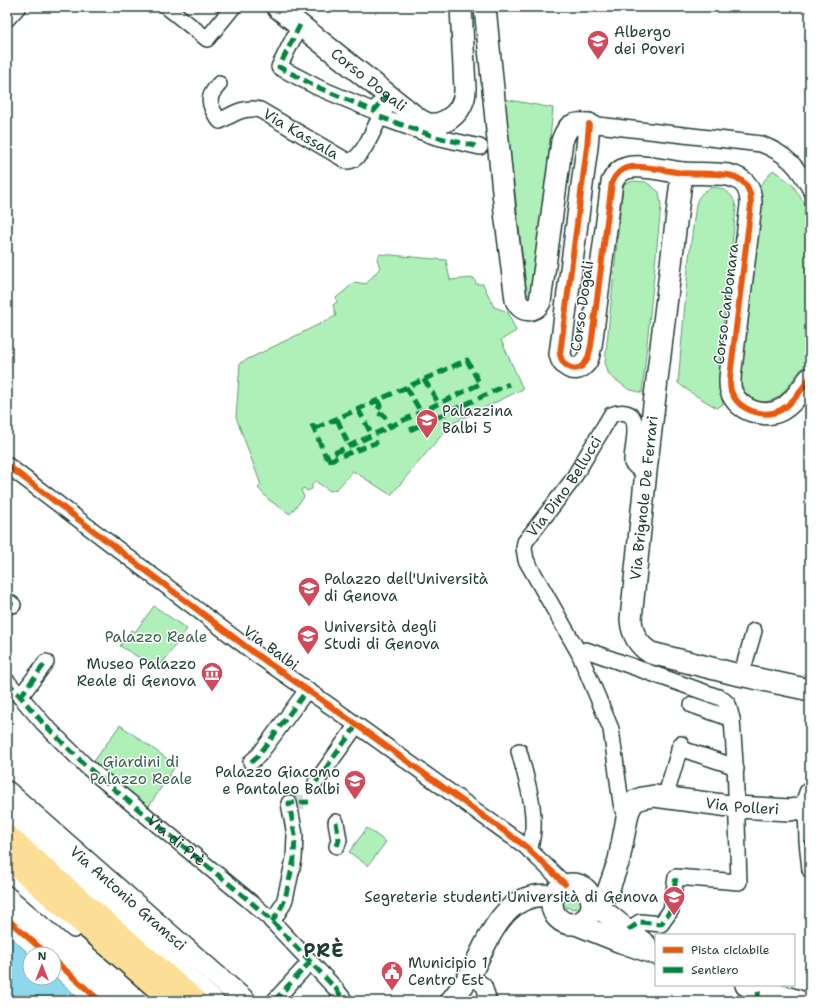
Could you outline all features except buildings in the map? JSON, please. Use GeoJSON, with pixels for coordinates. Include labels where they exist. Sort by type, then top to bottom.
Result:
{"type":"FeatureCollection","features":[{"type":"Feature","properties":{"kind":"highway"},"geometry":{"type":"LineString","coordinates":[[7,836],[196,1001]]}},
{"type":"Feature","properties":{"kind":"highway"},"geometry":{"type":"LineString","coordinates":[[7,857],[172,1001]]}},
{"type":"Feature","properties":{"kind":"street"},"geometry":{"type":"LineString","coordinates":[[7,19],[18,7]]}},
{"type":"Feature","properties":{"kind":"street"},"geometry":{"type":"LineString","coordinates":[[167,7],[207,39],[233,7]]}},
{"type":"Feature","properties":{"kind":"street","name":"Corso Dogali"},"geometry":{"type":"LineString","coordinates":[[277,7],[389,97],[417,118],[429,124],[450,120],[464,101],[465,88],[461,7]]}},
{"type":"Feature","properties":{"kind":"street"},"geometry":{"type":"LineString","coordinates":[[485,7],[505,212],[516,300],[520,307],[532,310],[540,302],[562,141],[571,125],[576,123],[589,124],[761,144],[788,158],[806,174],[810,189]]}},
{"type":"Feature","properties":{"kind":"street"},"geometry":{"type":"LineString","coordinates":[[300,25],[279,67],[317,87],[374,111],[389,97]]}},
{"type":"Feature","properties":{"kind":"street","name":"Via Kassala"},"geometry":{"type":"LineString","coordinates":[[219,84],[210,96],[210,100],[215,116],[220,121],[245,108],[260,110],[347,161],[353,160],[364,148],[389,97]]}},
{"type":"Feature","properties":{"kind":"street"},"geometry":{"type":"LineString","coordinates":[[380,117],[436,137],[480,147]]}},
{"type":"Feature","properties":{"kind":"street","name":"Corso Dogali"},"geometry":{"type":"LineString","coordinates":[[589,124],[560,354],[563,363],[567,366],[576,368],[584,364],[587,360],[591,346],[612,182],[615,176],[621,170],[628,167],[682,173]]}},
{"type":"Feature","properties":{"kind":"street","name":"Corso Carbonara"},"geometry":{"type":"LineString","coordinates":[[682,173],[728,175],[743,182],[751,195],[749,226],[731,369],[730,386],[734,398],[739,404],[760,414],[775,412],[782,410],[793,400],[810,378]]}},
{"type":"Feature","properties":{"kind":"street","name":"Via Brignole De Ferrari"},"geometry":{"type":"LineString","coordinates":[[682,173],[646,471],[631,619],[633,634],[642,648],[651,653],[741,676],[810,690]]}},
{"type":"Feature","properties":{"kind":"street","name":"Via Dino Bellucci"},"geometry":{"type":"LineString","coordinates":[[628,813],[622,807],[621,803],[612,729],[583,651],[526,560],[524,548],[525,542],[570,482],[611,416],[616,413],[625,413],[635,419],[632,463],[636,468],[646,471]]}},
{"type":"Feature","properties":{"kind":"street","name":"Via Balbi"},"geometry":{"type":"LineString","coordinates":[[7,465],[251,650],[527,848],[570,897]]}},
{"type":"Feature","properties":{"kind":"street"},"geometry":{"type":"LineString","coordinates":[[741,676],[754,631]]}},
{"type":"Feature","properties":{"kind":"street"},"geometry":{"type":"LineString","coordinates":[[583,651],[721,698],[728,704],[732,719],[736,769],[739,882],[676,877],[671,910],[662,924],[640,922],[628,930]]}},
{"type":"Feature","properties":{"kind":"street"},"geometry":{"type":"LineString","coordinates":[[20,697],[46,662]]}},
{"type":"Feature","properties":{"kind":"street","name":"Via di Prè"},"geometry":{"type":"LineString","coordinates":[[7,681],[43,723],[86,766],[230,883],[272,922],[336,989],[345,1001]]}},
{"type":"Feature","properties":{"kind":"street"},"geometry":{"type":"LineString","coordinates":[[251,762],[259,755],[307,690]]}},
{"type":"Feature","properties":{"kind":"street"},"geometry":{"type":"LineString","coordinates":[[692,705],[732,719]]}},
{"type":"Feature","properties":{"kind":"street"},"geometry":{"type":"LineString","coordinates":[[316,782],[356,726]]}},
{"type":"Feature","properties":{"kind":"street"},"geometry":{"type":"LineString","coordinates":[[665,798],[680,746],[730,765],[736,769]]}},
{"type":"Feature","properties":{"kind":"street"},"geometry":{"type":"LineString","coordinates":[[519,751],[530,796],[533,820],[533,836],[527,848]]}},
{"type":"Feature","properties":{"kind":"street","name":"Via Antonio Gramsci"},"geometry":{"type":"LineString","coordinates":[[8,793],[244,1001]]}},
{"type":"Feature","properties":{"kind":"street","name":"Via Polleri"},"geometry":{"type":"LineString","coordinates":[[628,813],[633,804],[642,798],[654,796],[737,807],[790,810],[801,808],[808,798]]}},
{"type":"Feature","properties":{"kind":"street"},"geometry":{"type":"LineString","coordinates":[[808,798],[807,841],[810,870]]}},
{"type":"Feature","properties":{"kind":"street"},"geometry":{"type":"LineString","coordinates":[[272,922],[285,899],[294,859],[295,834],[289,803]]}},
{"type":"Feature","properties":{"kind":"street"},"geometry":{"type":"LineString","coordinates":[[451,1001],[460,991],[470,975],[499,920],[513,907],[522,901],[544,894],[570,897],[607,894],[619,860],[628,813]]}},
{"type":"Feature","properties":{"kind":"street","name":"Via Antonio Gramsci"},"geometry":{"type":"LineString","coordinates":[[7,818],[55,859],[213,1001]]}},
{"type":"Feature","properties":{"kind":"street"},"geometry":{"type":"LineString","coordinates":[[336,822],[339,840],[337,846]]}},
{"type":"Feature","properties":{"kind":"street"},"geometry":{"type":"LineString","coordinates":[[7,872],[156,1001]]}},
{"type":"Feature","properties":{"kind":"street"},"geometry":{"type":"LineString","coordinates":[[570,897],[558,918],[563,922],[576,924],[621,942],[655,953]]}},
{"type":"Feature","properties":{"kind":"street"},"geometry":{"type":"LineString","coordinates":[[570,897],[606,913],[655,952]]}},
{"type":"Feature","properties":{"kind":"street"},"geometry":{"type":"LineString","coordinates":[[274,1001],[310,962]]}},
{"type":"Feature","properties":{"kind":"street"},"geometry":{"type":"LineString","coordinates":[[470,975],[484,986],[489,1001]]}},
{"type":"Feature","properties":{"kind":"street"},"geometry":{"type":"LineString","coordinates":[[754,992],[791,999]]}},
{"type":"Feature","properties":{"kind":"green space"},"geometry":{"type":"Polygon","coordinates":[[[504,99],[553,108],[542,223],[533,296],[527,295],[504,99]]]}},
{"type":"Feature","properties":{"kind":"green space"},"geometry":{"type":"Polygon","coordinates":[[[773,170],[792,184],[810,212],[810,358],[781,395],[775,399],[762,402],[751,398],[743,388],[740,381],[759,228],[758,188],[773,170]]]}},
{"type":"Feature","properties":{"kind":"green space"},"geometry":{"type":"Polygon","coordinates":[[[634,181],[646,182],[659,192],[661,206],[642,393],[628,389],[609,375],[605,363],[623,184],[634,181]]]}},
{"type":"Feature","properties":{"kind":"green space"},"geometry":{"type":"Polygon","coordinates":[[[714,187],[723,189],[729,193],[734,200],[736,208],[720,352],[721,395],[723,404],[717,408],[678,383],[689,258],[696,204],[702,193],[714,187]]]}},
{"type":"Feature","properties":{"kind":"green space"},"geometry":{"type":"Polygon","coordinates":[[[380,254],[446,260],[450,280],[474,278],[476,284],[483,284],[494,307],[508,312],[516,331],[501,340],[523,389],[451,424],[391,495],[353,471],[337,489],[330,491],[315,481],[312,484],[312,489],[307,491],[304,488],[301,490],[304,497],[290,514],[269,500],[258,488],[261,485],[236,417],[240,363],[336,316],[333,305],[337,302],[336,298],[355,282],[366,284],[380,268],[377,259],[380,254]]]}},
{"type":"Feature","properties":{"kind":"green space","name":"Palazzo Reale"},"geometry":{"type":"Polygon","coordinates":[[[154,606],[187,629],[158,669],[120,646],[131,630],[135,632],[154,606]]]}},
{"type":"Feature","properties":{"kind":"green space","name":"Giardini di Palazzo Reale"},"geometry":{"type":"Polygon","coordinates":[[[120,725],[176,765],[147,809],[92,764],[120,725]]]}},
{"type":"Feature","properties":{"kind":"green space"},"geometry":{"type":"Polygon","coordinates":[[[367,828],[386,842],[368,866],[349,852],[367,828]]]}},
{"type":"Feature","properties":{"kind":"green space"},"geometry":{"type":"Polygon","coordinates":[[[574,898],[582,902],[582,907],[565,907],[561,903],[562,900],[574,898]]]}},
{"type":"Feature","properties":{"kind":"water"},"geometry":{"type":"Polygon","coordinates":[[[7,933],[22,947],[22,986],[62,986],[62,983],[82,1001],[7,1001],[7,933]]]}},
{"type":"Feature","properties":{"kind":"tunnel"},"geometry":{"type":"LineString","coordinates":[[289,803],[309,802]]}},
{"type":"Feature","properties":{"kind":"marked path"},"geometry":{"type":"LineString","coordinates":[[300,25],[279,67],[317,87],[374,111],[387,95]]}},
{"type":"Feature","properties":{"kind":"marked path"},"geometry":{"type":"LineString","coordinates":[[380,117],[436,137],[480,147]]}},
{"type":"Feature","properties":{"kind":"marked path"},"geometry":{"type":"LineString","coordinates":[[312,424],[326,457],[480,384],[467,360],[314,429]]}},
{"type":"Feature","properties":{"kind":"marked path"},"geometry":{"type":"LineString","coordinates":[[424,379],[439,404]]}},
{"type":"Feature","properties":{"kind":"marked path"},"geometry":{"type":"LineString","coordinates":[[410,430],[509,384]]}},
{"type":"Feature","properties":{"kind":"marked path"},"geometry":{"type":"LineString","coordinates":[[406,387],[421,412]]}},
{"type":"Feature","properties":{"kind":"marked path"},"geometry":{"type":"LineString","coordinates":[[378,400],[380,406],[377,410],[378,413],[383,414],[390,427]]}},
{"type":"Feature","properties":{"kind":"marked path"},"geometry":{"type":"LineString","coordinates":[[358,409],[372,435]]}},
{"type":"Feature","properties":{"kind":"marked path"},"geometry":{"type":"LineString","coordinates":[[337,419],[349,446]]}},
{"type":"Feature","properties":{"kind":"marked path"},"geometry":{"type":"LineString","coordinates":[[328,461],[378,442]]}},
{"type":"Feature","properties":{"kind":"marked path"},"geometry":{"type":"LineString","coordinates":[[7,601],[13,605]]}},
{"type":"Feature","properties":{"kind":"marked path"},"geometry":{"type":"LineString","coordinates":[[20,697],[46,662]]}},
{"type":"Feature","properties":{"kind":"marked path"},"geometry":{"type":"LineString","coordinates":[[7,681],[43,723],[86,766],[268,917],[336,989],[345,1001]]}},
{"type":"Feature","properties":{"kind":"marked path"},"geometry":{"type":"LineString","coordinates":[[251,762],[259,755],[307,690]]}},
{"type":"Feature","properties":{"kind":"marked path"},"geometry":{"type":"LineString","coordinates":[[316,782],[356,726]]}},
{"type":"Feature","properties":{"kind":"marked path"},"geometry":{"type":"LineString","coordinates":[[272,922],[285,899],[294,859],[295,835],[289,803],[309,802]]}},
{"type":"Feature","properties":{"kind":"marked path"},"geometry":{"type":"LineString","coordinates":[[336,822],[339,840],[337,846]]}},
{"type":"Feature","properties":{"kind":"marked path"},"geometry":{"type":"LineString","coordinates":[[807,841],[810,870]]}},
{"type":"Feature","properties":{"kind":"marked path"},"geometry":{"type":"LineString","coordinates":[[628,930],[640,922],[661,924],[671,910],[676,877]]}},
{"type":"Feature","properties":{"kind":"marked path"},"geometry":{"type":"LineString","coordinates":[[274,1001],[310,962]]}},
{"type":"Feature","properties":{"kind":"marked path"},"geometry":{"type":"LineString","coordinates":[[757,1001],[759,989]]}},
{"type":"Feature","properties":{"kind":"cycle path"},"geometry":{"type":"LineString","coordinates":[[589,124],[560,354],[563,362],[569,367],[577,368],[584,364],[588,358],[591,346],[612,182],[616,175],[622,170],[632,167],[639,167],[682,173],[728,175],[745,183],[750,192],[751,205],[730,375],[731,391],[734,398],[745,408],[759,413],[774,413],[790,404],[810,378]]}},
{"type":"Feature","properties":{"kind":"cycle path"},"geometry":{"type":"LineString","coordinates":[[7,465],[257,655],[525,846],[565,884]]}},
{"type":"Feature","properties":{"kind":"cycle path"},"geometry":{"type":"LineString","coordinates":[[7,919],[38,946]]}},
{"type":"Feature","properties":{"kind":"cycle path"},"geometry":{"type":"LineString","coordinates":[[62,967],[100,1001]]}},
{"type":"Feature","properties":{"kind":"place","name":"Albergo dei Poveri"},"geometry":{"type":"Point","coordinates":[598,60]}},
{"type":"Feature","properties":{"kind":"place","name":"Palazzina Balbi 5"},"geometry":{"type":"Point","coordinates":[427,440]}},
{"type":"Feature","properties":{"kind":"place","name":"Palazzo dell'Università di Genova"},"geometry":{"type":"Point","coordinates":[309,608]}},
{"type":"Feature","properties":{"kind":"place","name":"Università degli Studi di Genova"},"geometry":{"type":"Point","coordinates":[308,656]}},
{"type":"Feature","properties":{"kind":"place","name":"Museo Palazzo Reale di Genova"},"geometry":{"type":"Point","coordinates":[212,692]}},
{"type":"Feature","properties":{"kind":"place","name":"Palazzo Giacomo e Pantaleo Balbi"},"geometry":{"type":"Point","coordinates":[355,800]}},
{"type":"Feature","properties":{"kind":"place","name":"Segreterie studenti Università di Genova"},"geometry":{"type":"Point","coordinates":[674,916]}},
{"type":"Feature","properties":{"kind":"place","name":"Municipio 1 Centro Est"},"geometry":{"type":"Point","coordinates":[392,992]}},
{"type":"Feature","properties":{"kind":"district","name":"PRÈ"},"geometry":{"type":"Point","coordinates":[324,950]}}]}
